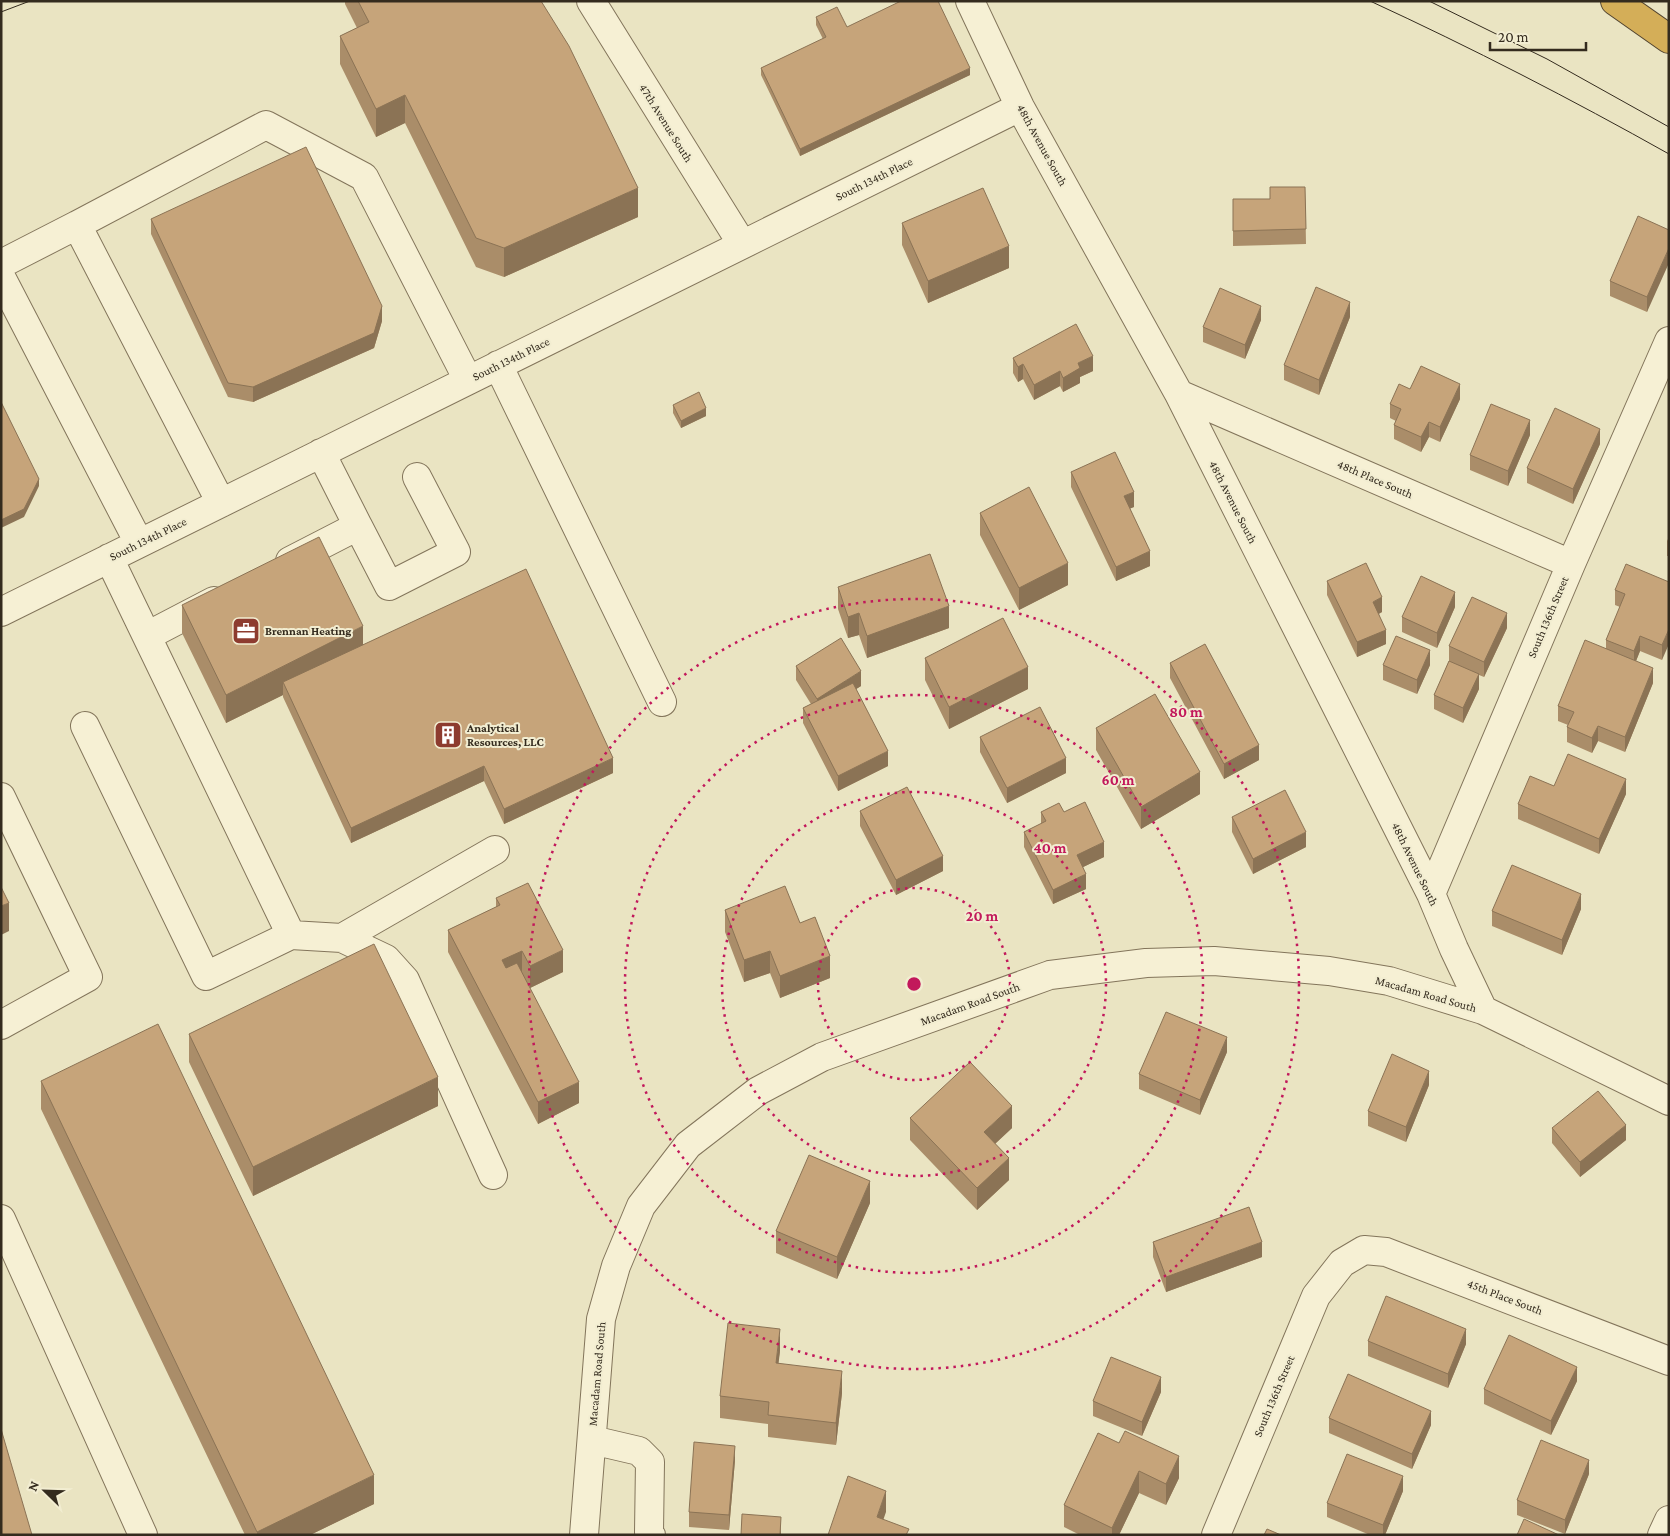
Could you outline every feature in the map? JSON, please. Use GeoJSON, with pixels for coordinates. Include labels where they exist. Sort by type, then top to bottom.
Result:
{"type":"FeatureCollection","features":[{"type":"Feature","properties":{"kind":"highway"},"geometry":{"type":"LineString","coordinates":[[1615,1],[1669,39]]}},
{"type":"Feature","properties":{"kind":"street","name":"47th Avenue South"},"geometry":{"type":"LineString","coordinates":[[591,1],[742,244]]}},
{"type":"Feature","properties":{"kind":"street","name":"48th Avenue South"},"geometry":{"type":"LineString","coordinates":[[970,1],[1020,107],[1179,394],[1431,894],[1454,949],[1483,1010]]}},
{"type":"Feature","properties":{"kind":"street","name":"South 134th Place"},"geometry":{"type":"LineString","coordinates":[[1,612],[1020,107]]}},
{"type":"Feature","properties":{"kind":"street"},"geometry":{"type":"LineString","coordinates":[[1,264],[266,125],[364,177],[468,380]]}},
{"type":"Feature","properties":{"kind":"street"},"geometry":{"type":"LineString","coordinates":[[77,225],[221,503]]}},
{"type":"Feature","properties":{"kind":"street"},"geometry":{"type":"LineString","coordinates":[[1,277],[139,543]]}},
{"type":"Feature","properties":{"kind":"street","name":"South 136th Street"},"geometry":{"type":"LineString","coordinates":[[1431,894],[1571,564],[1669,341]]}},
{"type":"Feature","properties":{"kind":"street"},"geometry":{"type":"LineString","coordinates":[[498,365],[662,702]]}},
{"type":"Feature","properties":{"kind":"street","name":"48th Place South"},"geometry":{"type":"LineString","coordinates":[[1179,394],[1571,564]]}},
{"type":"Feature","properties":{"kind":"street"},"geometry":{"type":"LineString","coordinates":[[321,453],[389,586],[456,552],[417,477]]}},
{"type":"Feature","properties":{"kind":"street"},"geometry":{"type":"LineString","coordinates":[[270,572],[358,526]]}},
{"type":"Feature","properties":{"kind":"street"},"geometry":{"type":"LineString","coordinates":[[109,558],[291,935]]}},
{"type":"Feature","properties":{"kind":"street"},"geometry":{"type":"LineString","coordinates":[[147,636],[235,590]]}},
{"type":"Feature","properties":{"kind":"street"},"geometry":{"type":"LineString","coordinates":[[85,726],[206,976],[291,935],[342,938],[386,959],[405,980],[493,1175]]}},
{"type":"Feature","properties":{"kind":"street"},"geometry":{"type":"LineString","coordinates":[[1,797],[88,977],[1,1024]]}},
{"type":"Feature","properties":{"kind":"street"},"geometry":{"type":"LineString","coordinates":[[342,938],[495,850]]}},
{"type":"Feature","properties":{"kind":"street","name":"Macadam Road South"},"geometry":{"type":"LineString","coordinates":[[584,1535],[601,1319],[616,1266],[641,1206],[688,1145],[758,1091],[822,1057],[1050,975],[1146,963],[1214,961],[1329,971],[1389,981],[1483,1010],[1669,1101]]}},
{"type":"Feature","properties":{"kind":"street"},"geometry":{"type":"LineString","coordinates":[[1,1220],[143,1535]]}},
{"type":"Feature","properties":{"kind":"street","name":"45th Place South"},"geometry":{"type":"LineString","coordinates":[[1342,1263],[1364,1250],[1386,1252],[1669,1361]]}},
{"type":"Feature","properties":{"kind":"street","name":"South 136th Street"},"geometry":{"type":"LineString","coordinates":[[1216,1535],[1316,1296],[1342,1263]]}},
{"type":"Feature","properties":{"kind":"street"},"geometry":{"type":"LineString","coordinates":[[592,1440],[639,1451],[650,1462],[649,1532],[651,1535]]}},
{"type":"Feature","properties":{"kind":"street"},"geometry":{"type":"LineString","coordinates":[[1662,1535],[1669,1520]]}},
{"type":"Feature","properties":{"kind":"building"},"geometry":{"type":"Polygon","coordinates":[[[358,1],[541,1],[569,46],[638,188],[504,248],[476,238],[405,95],[376,109],[340,36],[369,22],[358,1]]]}},
{"type":"Feature","properties":{"kind":"building"},"geometry":{"type":"Polygon","coordinates":[[[901,1],[938,1],[970,68],[800,149],[761,68],[826,37],[816,17],[837,7],[847,27],[901,1]]]}},
{"type":"Feature","properties":{"kind":"building"},"geometry":{"type":"Polygon","coordinates":[[[306,147],[382,306],[374,333],[253,387],[228,383],[151,219],[306,147]]]}},
{"type":"Feature","properties":{"kind":"building"},"geometry":{"type":"Polygon","coordinates":[[[1270,187],[1305,187],[1306,229],[1233,231],[1233,199],[1270,199],[1270,187]]]}},
{"type":"Feature","properties":{"kind":"building"},"geometry":{"type":"Polygon","coordinates":[[[983,188],[1009,246],[928,281],[902,223],[983,188]]]}},
{"type":"Feature","properties":{"kind":"building"},"geometry":{"type":"Polygon","coordinates":[[[1638,216],[1669,230],[1669,248],[1647,297],[1610,281],[1638,216]]]}},
{"type":"Feature","properties":{"kind":"building"},"geometry":{"type":"Polygon","coordinates":[[[1316,287],[1350,302],[1319,380],[1284,365],[1316,287]]]}},
{"type":"Feature","properties":{"kind":"building"},"geometry":{"type":"Polygon","coordinates":[[[1220,288],[1261,306],[1245,345],[1203,327],[1220,288]]]}},
{"type":"Feature","properties":{"kind":"building"},"geometry":{"type":"Polygon","coordinates":[[[1076,324],[1093,356],[1078,363],[1080,368],[1063,378],[1060,371],[1034,385],[1023,364],[1018,367],[1013,358],[1076,324]]]}},
{"type":"Feature","properties":{"kind":"building"},"geometry":{"type":"Polygon","coordinates":[[[1421,366],[1460,384],[1440,427],[1429,422],[1421,437],[1394,425],[1401,409],[1390,404],[1399,384],[1410,389],[1421,366]]]}},
{"type":"Feature","properties":{"kind":"building"},"geometry":{"type":"Polygon","coordinates":[[[699,392],[706,408],[681,421],[673,405],[699,392]]]}},
{"type":"Feature","properties":{"kind":"building"},"geometry":{"type":"Polygon","coordinates":[[[1,402],[39,479],[24,509],[1,520],[1,402]]]}},
{"type":"Feature","properties":{"kind":"building"},"geometry":{"type":"Polygon","coordinates":[[[1491,404],[1530,420],[1508,471],[1470,455],[1491,404]]]}},
{"type":"Feature","properties":{"kind":"building"},"geometry":{"type":"Polygon","coordinates":[[[1555,408],[1600,429],[1573,489],[1527,468],[1555,408]]]}},
{"type":"Feature","properties":{"kind":"building"},"geometry":{"type":"Polygon","coordinates":[[[1115,452],[1134,492],[1124,496],[1150,551],[1116,567],[1071,472],[1115,452]]]}},
{"type":"Feature","properties":{"kind":"building"},"geometry":{"type":"Polygon","coordinates":[[[1029,487],[1068,563],[1019,588],[980,513],[1029,487]]]}},
{"type":"Feature","properties":{"kind":"building"},"geometry":{"type":"Polygon","coordinates":[[[319,537],[363,626],[226,695],[182,605],[319,537]]]}},
{"type":"Feature","properties":{"kind":"building"},"geometry":{"type":"Polygon","coordinates":[[[930,554],[949,606],[867,636],[859,613],[848,617],[838,587],[930,554]]]}},
{"type":"Feature","properties":{"kind":"building"},"geometry":{"type":"Polygon","coordinates":[[[1366,563],[1382,597],[1373,602],[1386,630],[1357,642],[1327,581],[1366,563]]]}},
{"type":"Feature","properties":{"kind":"building"},"geometry":{"type":"Polygon","coordinates":[[[1626,564],[1669,582],[1669,629],[1662,645],[1640,636],[1634,651],[1606,640],[1625,594],[1615,590],[1626,564]]]}},
{"type":"Feature","properties":{"kind":"building","name":"Analytical Resources, LLC"},"geometry":{"type":"Polygon","coordinates":[[[526,569],[613,758],[504,809],[484,766],[351,828],[283,682],[526,569]]]}},
{"type":"Feature","properties":{"kind":"building"},"geometry":{"type":"Polygon","coordinates":[[[1421,576],[1455,592],[1437,633],[1402,617],[1421,576]]]}},
{"type":"Feature","properties":{"kind":"building"},"geometry":{"type":"Polygon","coordinates":[[[1472,597],[1507,613],[1484,662],[1449,646],[1472,597]]]}},
{"type":"Feature","properties":{"kind":"building"},"geometry":{"type":"Polygon","coordinates":[[[1003,618],[1028,667],[949,707],[925,658],[1003,618]]]}},
{"type":"Feature","properties":{"kind":"building"},"geometry":{"type":"Polygon","coordinates":[[[1396,636],[1430,650],[1417,680],[1383,665],[1396,636]]]}},
{"type":"Feature","properties":{"kind":"building"},"geometry":{"type":"Polygon","coordinates":[[[841,638],[861,671],[817,699],[796,666],[841,638]]]}},
{"type":"Feature","properties":{"kind":"building"},"geometry":{"type":"Polygon","coordinates":[[[1585,640],[1653,668],[1625,737],[1598,726],[1592,738],[1567,727],[1574,712],[1558,706],[1585,640]]]}},
{"type":"Feature","properties":{"kind":"building"},"geometry":{"type":"Polygon","coordinates":[[[1205,644],[1259,745],[1224,764],[1170,663],[1205,644]]]}},
{"type":"Feature","properties":{"kind":"building"},"geometry":{"type":"Polygon","coordinates":[[[1449,661],[1479,674],[1463,708],[1434,695],[1449,661]]]}},
{"type":"Feature","properties":{"kind":"building"},"geometry":{"type":"Polygon","coordinates":[[[853,683],[888,751],[838,776],[803,708],[853,683]]]}},
{"type":"Feature","properties":{"kind":"building"},"geometry":{"type":"Polygon","coordinates":[[[1155,694],[1200,772],[1141,807],[1096,728],[1155,694]]]}},
{"type":"Feature","properties":{"kind":"building"},"geometry":{"type":"Polygon","coordinates":[[[1040,707],[1066,758],[1007,788],[980,737],[1040,707]]]}},
{"type":"Feature","properties":{"kind":"building"},"geometry":{"type":"Polygon","coordinates":[[[1568,754],[1626,779],[1599,839],[1518,804],[1530,776],[1554,786],[1568,754]]]}},
{"type":"Feature","properties":{"kind":"building"},"geometry":{"type":"Polygon","coordinates":[[[907,787],[943,856],[896,880],[860,811],[907,787]]]}},
{"type":"Feature","properties":{"kind":"building"},"geometry":{"type":"Polygon","coordinates":[[[1285,790],[1306,832],[1253,859],[1232,817],[1285,790]]]}},
{"type":"Feature","properties":{"kind":"building"},"geometry":{"type":"Polygon","coordinates":[[[1085,802],[1104,842],[1077,855],[1086,874],[1053,890],[1024,832],[1046,821],[1041,812],[1059,803],[1064,812],[1085,802]]]}},
{"type":"Feature","properties":{"kind":"building"},"geometry":{"type":"Polygon","coordinates":[[[1512,865],[1581,894],[1562,940],[1492,911],[1512,865]]]}},
{"type":"Feature","properties":{"kind":"building"},"geometry":{"type":"Polygon","coordinates":[[[528,883],[563,950],[530,966],[522,951],[502,960],[506,968],[517,963],[579,1082],[538,1102],[448,930],[500,905],[496,898],[528,883]]]}},
{"type":"Feature","properties":{"kind":"building"},"geometry":{"type":"Polygon","coordinates":[[[785,886],[800,923],[815,917],[830,956],[780,976],[770,951],[744,960],[725,910],[785,886]]]}},
{"type":"Feature","properties":{"kind":"building"},"geometry":{"type":"Polygon","coordinates":[[[1,887],[9,903],[1,906],[1,887]]]}},
{"type":"Feature","properties":{"kind":"building"},"geometry":{"type":"Polygon","coordinates":[[[374,944],[438,1077],[253,1167],[189,1034],[374,944]]]}},
{"type":"Feature","properties":{"kind":"building"},"geometry":{"type":"Polygon","coordinates":[[[1166,1012],[1227,1037],[1200,1100],[1139,1074],[1166,1012]]]}},
{"type":"Feature","properties":{"kind":"building"},"geometry":{"type":"Polygon","coordinates":[[[158,1024],[374,1475],[257,1532],[41,1081],[158,1024]]]}},
{"type":"Feature","properties":{"kind":"building"},"geometry":{"type":"Polygon","coordinates":[[[1392,1054],[1429,1071],[1406,1127],[1368,1111],[1392,1054]]]}},
{"type":"Feature","properties":{"kind":"building"},"geometry":{"type":"Polygon","coordinates":[[[970,1062],[1012,1106],[984,1132],[1009,1158],[977,1188],[910,1118],[970,1062]]]}},
{"type":"Feature","properties":{"kind":"building"},"geometry":{"type":"Polygon","coordinates":[[[1598,1091],[1626,1125],[1580,1162],[1552,1128],[1598,1091]]]}},
{"type":"Feature","properties":{"kind":"building"},"geometry":{"type":"Polygon","coordinates":[[[809,1155],[870,1181],[837,1257],[776,1231],[809,1155]]]}},
{"type":"Feature","properties":{"kind":"building"},"geometry":{"type":"Polygon","coordinates":[[[1249,1207],[1262,1242],[1166,1277],[1153,1242],[1249,1207]]]}},
{"type":"Feature","properties":{"kind":"building"},"geometry":{"type":"Polygon","coordinates":[[[1386,1296],[1466,1329],[1448,1374],[1368,1341],[1386,1296]]]}},
{"type":"Feature","properties":{"kind":"building"},"geometry":{"type":"Polygon","coordinates":[[[728,1323],[780,1329],[776,1363],[842,1371],[836,1423],[768,1415],[769,1402],[720,1396],[728,1323]]]}},
{"type":"Feature","properties":{"kind":"building"},"geometry":{"type":"Polygon","coordinates":[[[1509,1335],[1577,1367],[1551,1421],[1484,1389],[1509,1335]]]}},
{"type":"Feature","properties":{"kind":"building"},"geometry":{"type":"Polygon","coordinates":[[[1111,1357],[1161,1377],[1142,1422],[1093,1401],[1111,1357]]]}},
{"type":"Feature","properties":{"kind":"building"},"geometry":{"type":"Polygon","coordinates":[[[1348,1374],[1431,1411],[1412,1454],[1329,1418],[1348,1374]]]}},
{"type":"Feature","properties":{"kind":"building"},"geometry":{"type":"Polygon","coordinates":[[[1,1429],[32,1535],[1,1535],[1,1429]]]}},
{"type":"Feature","properties":{"kind":"building"},"geometry":{"type":"Polygon","coordinates":[[[1125,1431],[1179,1456],[1166,1484],[1139,1471],[1112,1528],[1064,1505],[1098,1433],[1119,1443],[1125,1431]]]}},
{"type":"Feature","properties":{"kind":"building"},"geometry":{"type":"Polygon","coordinates":[[[1541,1440],[1589,1460],[1565,1520],[1517,1500],[1541,1440]]]}},
{"type":"Feature","properties":{"kind":"building"},"geometry":{"type":"Polygon","coordinates":[[[694,1442],[735,1446],[729,1515],[689,1512],[694,1442]]]}},
{"type":"Feature","properties":{"kind":"building"},"geometry":{"type":"Polygon","coordinates":[[[1347,1454],[1403,1476],[1383,1525],[1327,1503],[1347,1454]]]}},
{"type":"Feature","properties":{"kind":"building"},"geometry":{"type":"Polygon","coordinates":[[[848,1476],[886,1491],[877,1517],[909,1529],[906,1535],[828,1535],[848,1476]]]}},
{"type":"Feature","properties":{"kind":"building"},"geometry":{"type":"Polygon","coordinates":[[[742,1514],[781,1517],[780,1535],[741,1535],[742,1514]]]}},
{"type":"Feature","properties":{"kind":"building"},"geometry":{"type":"Polygon","coordinates":[[[1524,1519],[1559,1535],[1517,1535],[1524,1519]]]}},
{"type":"Feature","properties":{"kind":"building"},"geometry":{"type":"Polygon","coordinates":[[[1267,1529],[1281,1535],[1264,1535],[1267,1529]]]}},
{"type":"Feature","properties":{"kind":"tram line"},"geometry":{"type":"LineString","coordinates":[[1,12],[30,1]]}},
{"type":"Feature","properties":{"kind":"tram line"},"geometry":{"type":"LineString","coordinates":[[1370,1],[1521,74],[1669,154]]}},
{"type":"Feature","properties":{"kind":"tram line"},"geometry":{"type":"LineString","coordinates":[[1429,1],[1547,59],[1669,127]]}},
{"type":"Feature","properties":{"kind":"place","name":"Brennan Heating"},"geometry":{"type":"Point","coordinates":[246,631]}},
{"type":"Feature","properties":{"kind":"place","name":"Analytical Resources, LLC"},"geometry":{"type":"Point","coordinates":[448,735]}}]}
